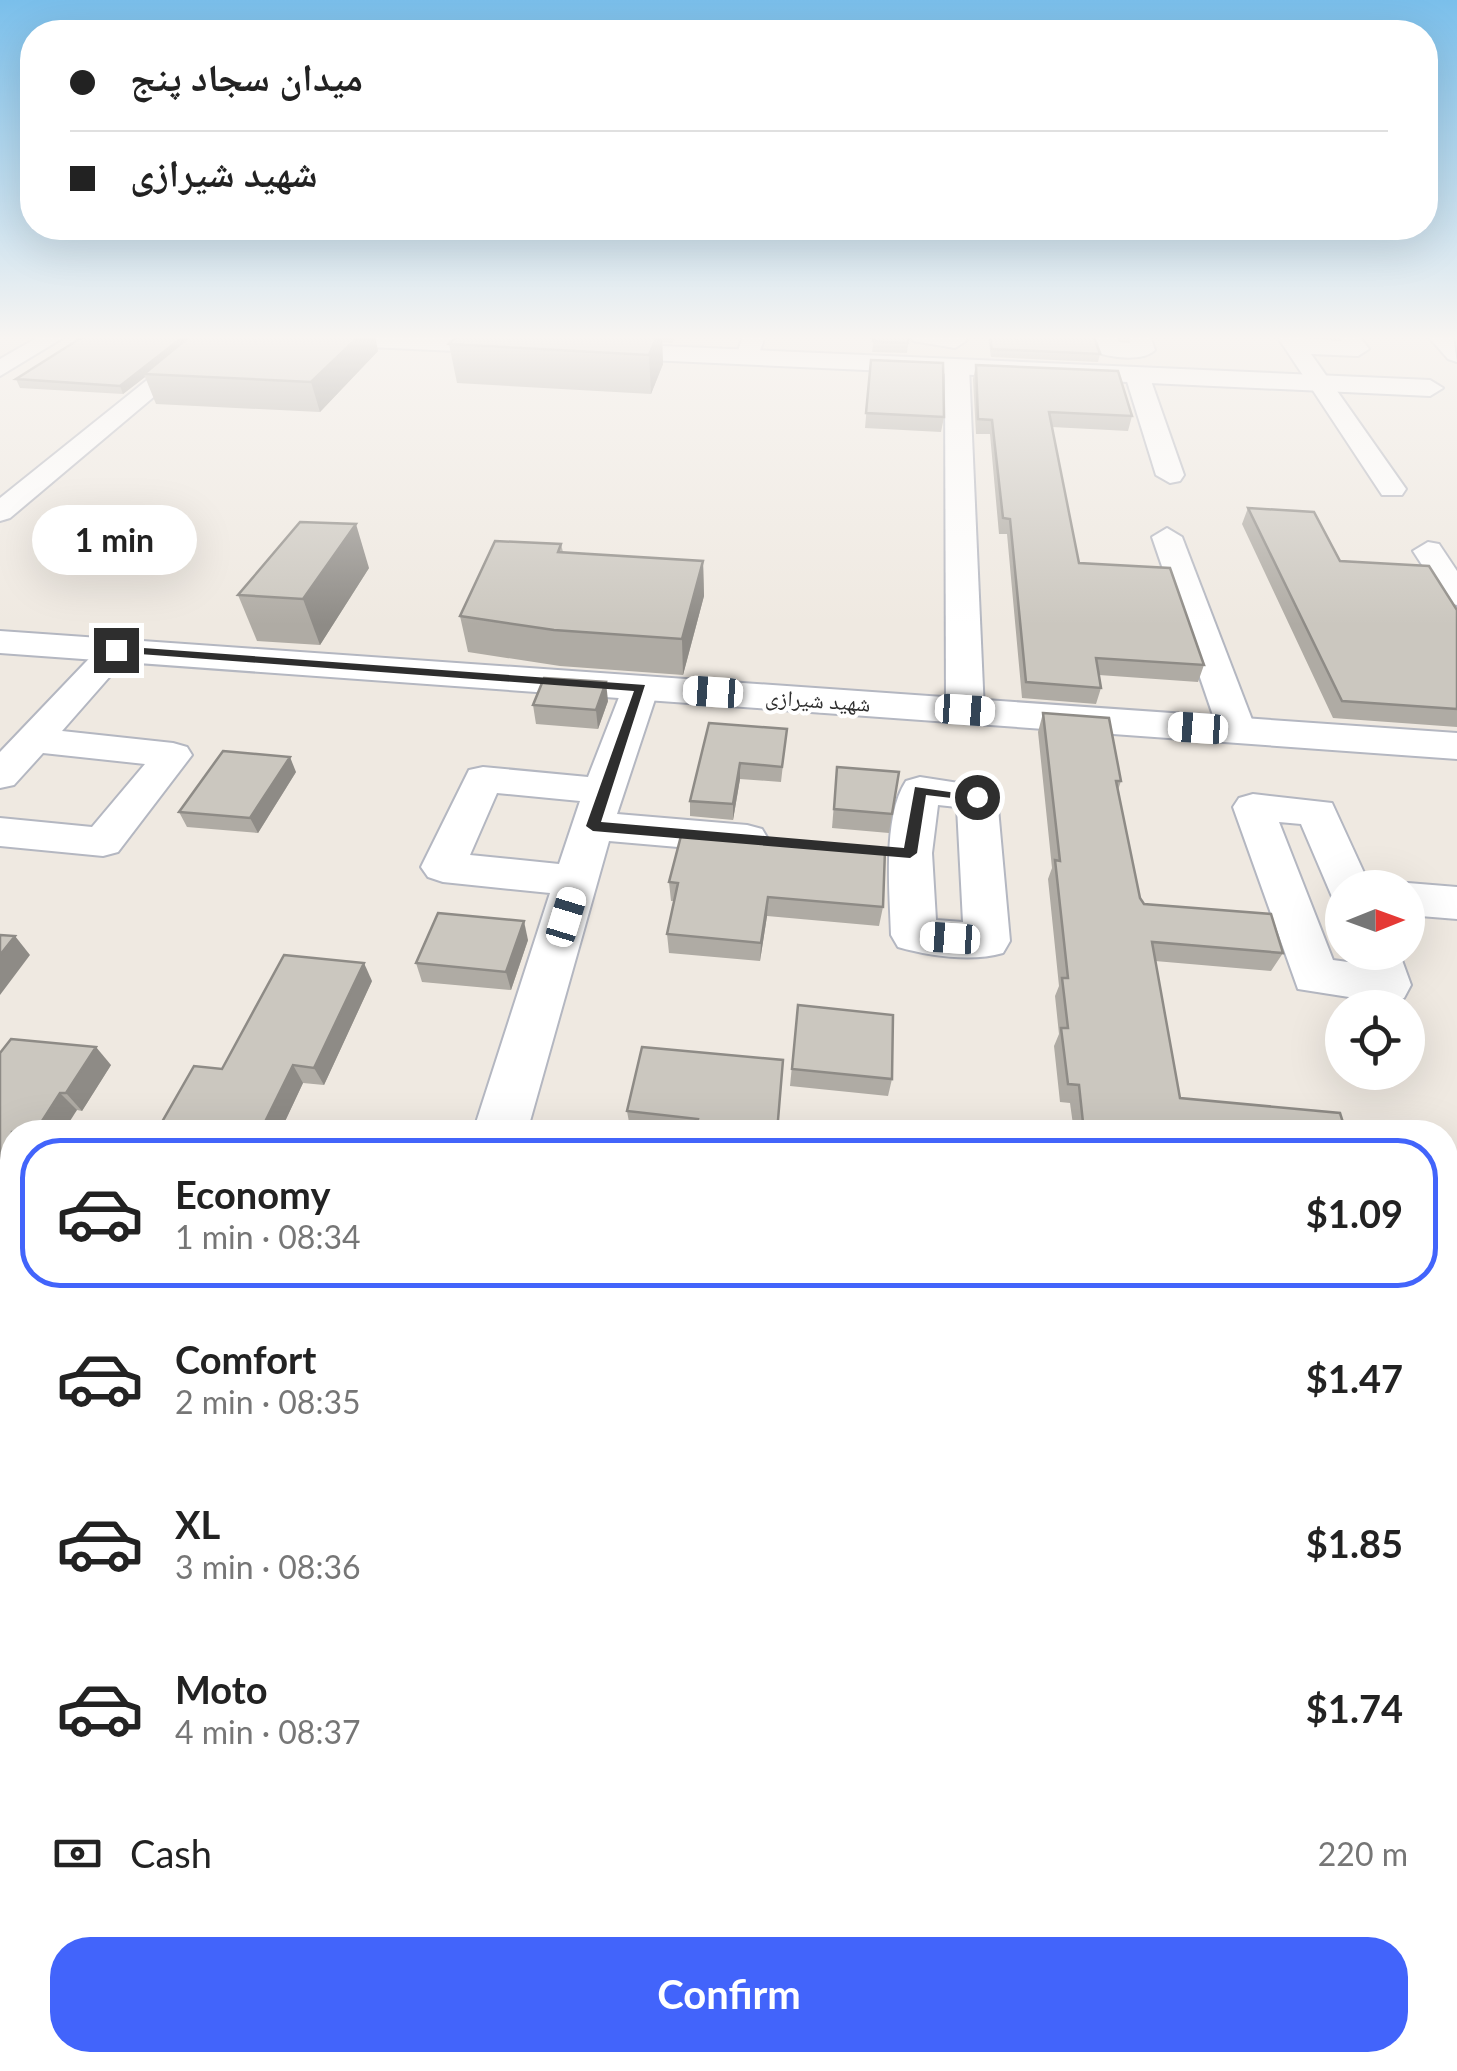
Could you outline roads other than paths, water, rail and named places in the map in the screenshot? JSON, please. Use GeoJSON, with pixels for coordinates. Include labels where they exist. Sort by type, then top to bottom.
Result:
{"type":"FeatureCollection","features":[{"type":"Feature","properties":{"kind":"street"},"geometry":{"type":"LineString","coordinates":[[0,512],[97,433]]}},
{"type":"Feature","properties":{"kind":"street"},"geometry":{"type":"LineString","coordinates":[[959,433],[965,710]]}},
{"type":"Feature","properties":{"kind":"street"},"geometry":{"type":"LineString","coordinates":[[1156,433],[1170,475]]}},
{"type":"Feature","properties":{"kind":"street"},"geometry":{"type":"LineString","coordinates":[[1353,433],[1392,489]]}},
{"type":"Feature","properties":{"kind":"street"},"geometry":{"type":"LineString","coordinates":[[1167,537],[1237,730]]}},
{"type":"Feature","properties":{"kind":"street"},"geometry":{"type":"LineString","coordinates":[[1428,551],[1457,595]]}},
{"type":"Feature","properties":{"kind":"street","name":"شهید شیرازی"},"geometry":{"type":"LineString","coordinates":[[0,642],[1457,746]]}},
{"type":"Feature","properties":{"kind":"street"},"geometry":{"type":"LineString","coordinates":[[0,776],[116,650]]}},
{"type":"Feature","properties":{"kind":"street"},"geometry":{"type":"LineString","coordinates":[[504,1120],[598,809],[641,688]]}},
{"type":"Feature","properties":{"kind":"street"},"geometry":{"type":"LineString","coordinates":[[0,832],[103,842],[172,755],[34,740]]}},
{"type":"Feature","properties":{"kind":"street"},"geometry":{"type":"LineString","coordinates":[[576,881],[443,868],[483,779],[598,809],[792,843]]}},
{"type":"Feature","properties":{"kind":"street"},"geometry":{"type":"LineString","coordinates":[[1342,870],[1317,812],[1254,807],[1315,976],[1388,985],[1382,970]]}},
{"type":"Feature","properties":{"kind":"street"},"geometry":{"type":"LineString","coordinates":[[1425,900],[1457,903]]}}]}
